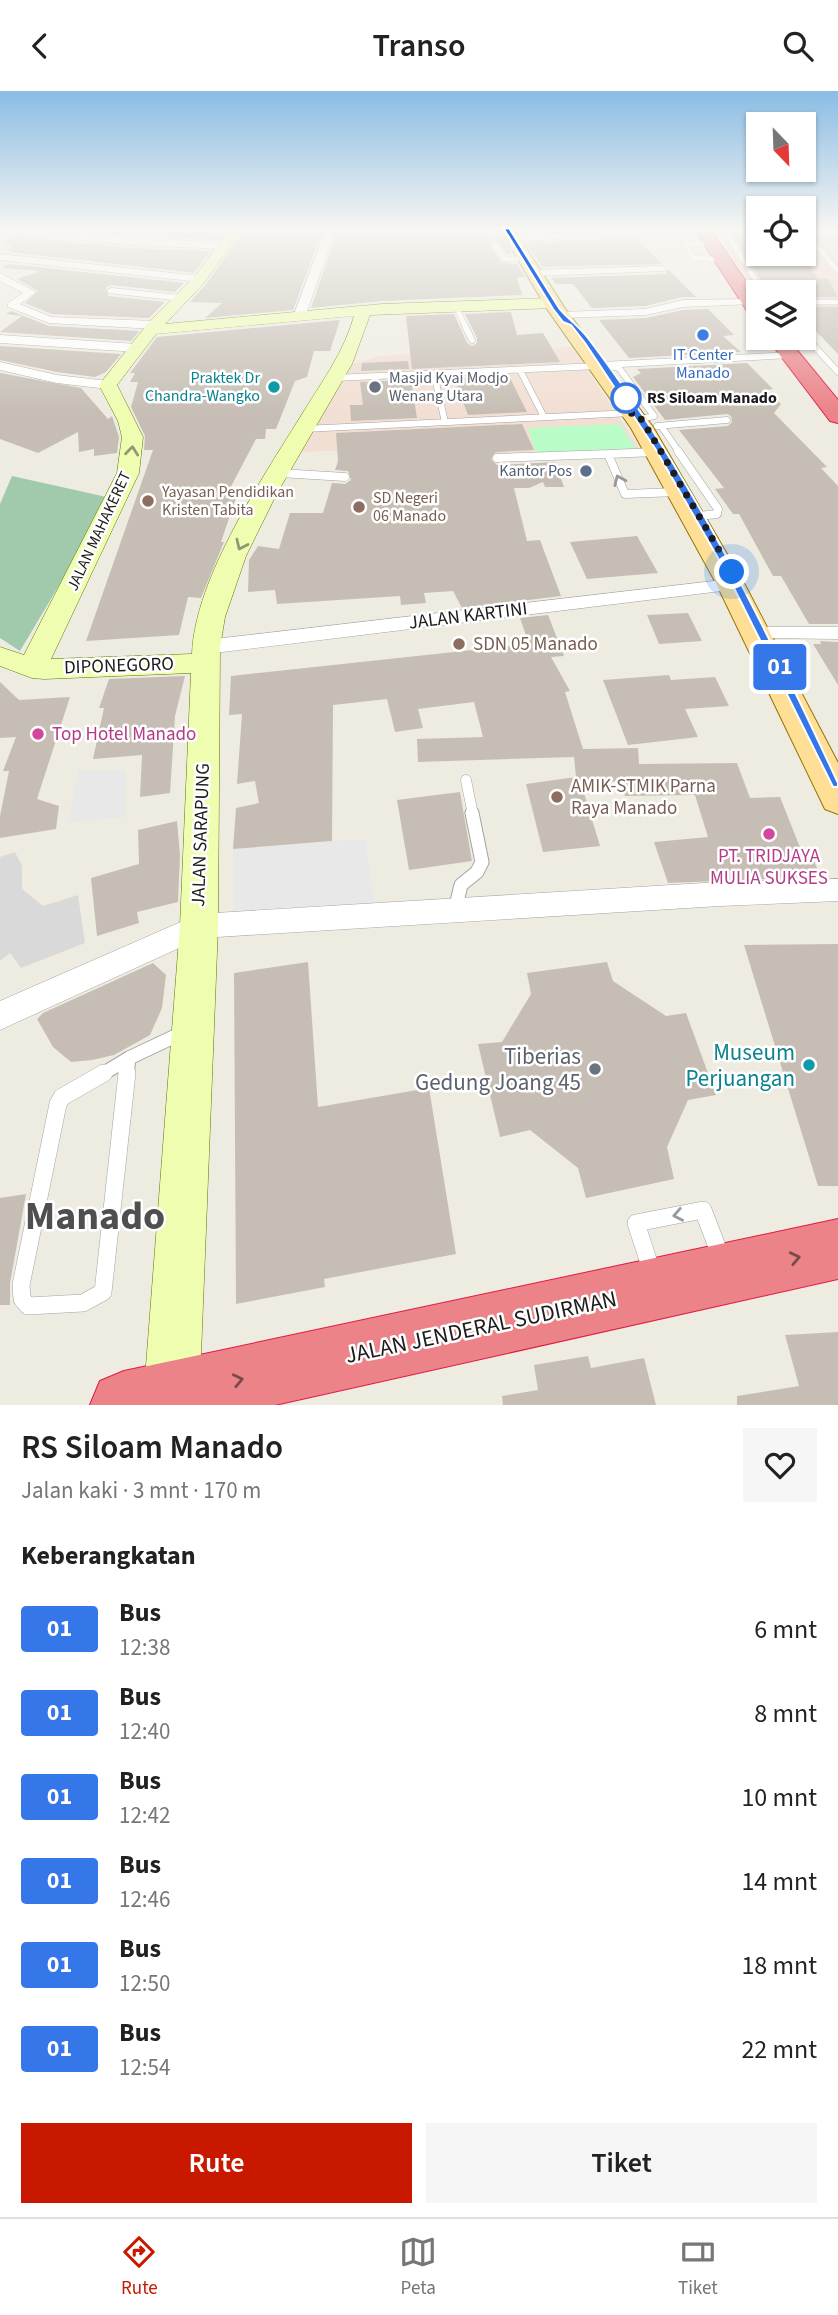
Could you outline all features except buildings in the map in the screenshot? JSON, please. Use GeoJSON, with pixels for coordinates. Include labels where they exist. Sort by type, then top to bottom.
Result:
{"type":"FeatureCollection","features":[{"type":"Feature","properties":{"kind":"highway"},"geometry":{"type":"LineString","coordinates":[[786,350],[838,416]]}},
{"type":"Feature","properties":{"kind":"highway","name":"JALAN JENDERAL SUDIRMAN"},"geometry":{"type":"LineString","coordinates":[[155,1402],[838,1249]]}},
{"type":"Feature","properties":{"kind":"main road"},"geometry":{"type":"LineString","coordinates":[[543,290],[552,310],[601,366],[706,516],[838,783]]}},
{"type":"Feature","properties":{"kind":"main road"},"geometry":{"type":"LineString","coordinates":[[645,426],[678,492],[731,585],[838,799]]}},
{"type":"Feature","properties":{"kind":"street"},"geometry":{"type":"LineString","coordinates":[[28,290],[32,292],[12,305],[49,320],[153,327],[367,311],[641,312],[670,305],[746,305]]}},
{"type":"Feature","properties":{"kind":"street"},"geometry":{"type":"LineString","coordinates":[[0,366],[57,379],[108,384],[153,327],[189,290]]}},
{"type":"Feature","properties":{"kind":"street"},"geometry":{"type":"LineString","coordinates":[[299,317],[309,290]]}},
{"type":"Feature","properties":{"kind":"street"},"geometry":{"type":"LineString","coordinates":[[112,291],[181,298]]}},
{"type":"Feature","properties":{"kind":"street"},"geometry":{"type":"LineString","coordinates":[[367,311],[552,310]]}},
{"type":"Feature","properties":{"kind":"street","name":"JALAN SARAPUNG"},"geometry":{"type":"LineString","coordinates":[[155,1402],[199,926],[206,655],[210,619],[220,589],[304,429],[354,345],[367,311]]}},
{"type":"Feature","properties":{"kind":"street"},"geometry":{"type":"LineString","coordinates":[[0,339],[137,348]]}},
{"type":"Feature","properties":{"kind":"street","name":"JALAN MAHAKERET"},"geometry":{"type":"LineString","coordinates":[[32,668],[128,473],[134,447],[133,436],[108,384]]}},
{"type":"Feature","properties":{"kind":"street","name":"JALAN KARTINI"},"geometry":{"type":"LineString","coordinates":[[206,655],[731,585]]}},
{"type":"Feature","properties":{"kind":"street"},"geometry":{"type":"LineString","coordinates":[[763,633],[838,633]]}},
{"type":"Feature","properties":{"kind":"street","name":"DIPONEGORO"},"geometry":{"type":"LineString","coordinates":[[32,668],[143,667],[206,655]]}},
{"type":"Feature","properties":{"kind":"street"},"geometry":{"type":"LineString","coordinates":[[0,656],[32,668]]}},
{"type":"Feature","properties":{"kind":"street"},"geometry":{"type":"LineString","coordinates":[[0,1016],[199,926],[720,894],[838,890]]}},
{"type":"Feature","properties":{"kind":"lane"},"geometry":{"type":"LineString","coordinates":[[816,306],[838,306]]}},
{"type":"Feature","properties":{"kind":"lane"},"geometry":{"type":"LineString","coordinates":[[458,311],[472,339]]}},
{"type":"Feature","properties":{"kind":"lane"},"geometry":{"type":"LineString","coordinates":[[334,378],[601,366],[746,349]]}},
{"type":"Feature","properties":{"kind":"lane"},"geometry":{"type":"LineString","coordinates":[[816,349],[838,372]]}},
{"type":"Feature","properties":{"kind":"lane"},"geometry":{"type":"LineString","coordinates":[[520,370],[544,417]]}},
{"type":"Feature","properties":{"kind":"lane"},"geometry":{"type":"LineString","coordinates":[[434,375],[445,422]]}},
{"type":"Feature","properties":{"kind":"lane"},"geometry":{"type":"LineString","coordinates":[[304,429],[544,417],[645,426],[727,420]]}},
{"type":"Feature","properties":{"kind":"lane"},"geometry":{"type":"LineString","coordinates":[[496,458],[608,454],[645,426]]}},
{"type":"Feature","properties":{"kind":"lane"},"geometry":{"type":"LineString","coordinates":[[608,454],[625,494],[678,492]]}},
{"type":"Feature","properties":{"kind":"lane"},"geometry":{"type":"LineString","coordinates":[[280,473],[345,477]]}},
{"type":"Feature","properties":{"kind":"lane"},"geometry":{"type":"LineString","coordinates":[[455,911],[461,885],[477,872],[482,862],[466,780]]}},
{"type":"Feature","properties":{"kind":"lane"},"geometry":{"type":"LineString","coordinates":[[130,1058],[103,1292],[83,1303],[28,1306],[22,1299],[21,1285],[58,1104],[62,1097],[130,1058],[191,1029]]}},
{"type":"Feature","properties":{"kind":"shaded area"},"geometry":{"type":"Polygon","coordinates":[[[816,290],[838,290],[838,319],[816,318],[816,290]]]}},
{"type":"Feature","properties":{"kind":"shaded area"},"geometry":{"type":"Polygon","coordinates":[[[572,347],[641,450],[483,455],[410,448],[299,452],[349,365],[380,356],[572,347]]]}},
{"type":"Feature","properties":{"kind":"shaded area"},"geometry":{"type":"Polygon","coordinates":[[[79,770],[125,770],[125,817],[67,823],[79,770]]]}},
{"type":"Feature","properties":{"kind":"shaded area"},"geometry":{"type":"Polygon","coordinates":[[[365,839],[374,903],[234,914],[233,849],[365,839]]]}},
{"type":"Feature","properties":{"kind":"shaded area"},"geometry":{"type":"Polygon","coordinates":[[[15,852],[22,866],[22,889],[43,906],[78,895],[85,943],[21,968],[10,953],[0,961],[0,857],[15,852]]]}},
{"type":"Feature","properties":{"kind":"green space"},"geometry":{"type":"Polygon","coordinates":[[[620,424],[636,449],[536,453],[528,428],[620,424]]]}},
{"type":"Feature","properties":{"kind":"green space"},"geometry":{"type":"Polygon","coordinates":[[[12,476],[111,498],[20,651],[0,638],[0,504],[12,476]]]}},
{"type":"Feature","properties":{"kind":"bus line","name":"01"},"geometry":{"type":"LineString","coordinates":[[545,290],[556,309],[566,321],[573,323],[587,342],[661,450],[732,572],[838,783]]}},
{"type":"Feature","properties":{"kind":"place","name":"IT Center Manado"},"geometry":{"type":"Point","coordinates":[703,335]}},
{"type":"Feature","properties":{"kind":"place","name":"Praktek Dr Chandra-Wangko"},"geometry":{"type":"Point","coordinates":[274,387]}},
{"type":"Feature","properties":{"kind":"place","name":"Masjid Kyai Modjo Wenang Utara"},"geometry":{"type":"Point","coordinates":[375,387]}},
{"type":"Feature","properties":{"kind":"place","name":"RS Siloam Manado"},"geometry":{"type":"Point","coordinates":[626,398]}},
{"type":"Feature","properties":{"kind":"place","name":"Kantor Pos"},"geometry":{"type":"Point","coordinates":[586,471]}},
{"type":"Feature","properties":{"kind":"place","name":"Yayasan Pendidikan Kristen Tabita"},"geometry":{"type":"Point","coordinates":[148,501]}},
{"type":"Feature","properties":{"kind":"place","name":"SD Negeri 06 Manado"},"geometry":{"type":"Point","coordinates":[359,507]}},
{"type":"Feature","properties":{"kind":"place","name":"SDN 05 Manado"},"geometry":{"type":"Point","coordinates":[459,644]}},
{"type":"Feature","properties":{"kind":"place","name":"Top Hotel Manado"},"geometry":{"type":"Point","coordinates":[38,734]}},
{"type":"Feature","properties":{"kind":"place","name":"AMIK-STMIK Parna Raya Manado"},"geometry":{"type":"Point","coordinates":[557,797]}},
{"type":"Feature","properties":{"kind":"place","name":"PT. TRIDJAYA MULIA SUKSES"},"geometry":{"type":"Point","coordinates":[769,834]}},
{"type":"Feature","properties":{"kind":"place","name":"Museum Perjuangan"},"geometry":{"type":"Point","coordinates":[809,1065]}},
{"type":"Feature","properties":{"kind":"place","name":"Tiberias Gedung Joang 45"},"geometry":{"type":"Point","coordinates":[595,1069]}},
{"type":"Feature","properties":{"kind":"district","name":"Manado"},"geometry":{"type":"Point","coordinates":[95,1216]}},
{"type":"Feature","properties":{"kind":"route"},"geometry":{"type":"LineString","coordinates":[[626,398],[620,398],[636,419],[641,419],[647,428],[732,572]]}}]}
